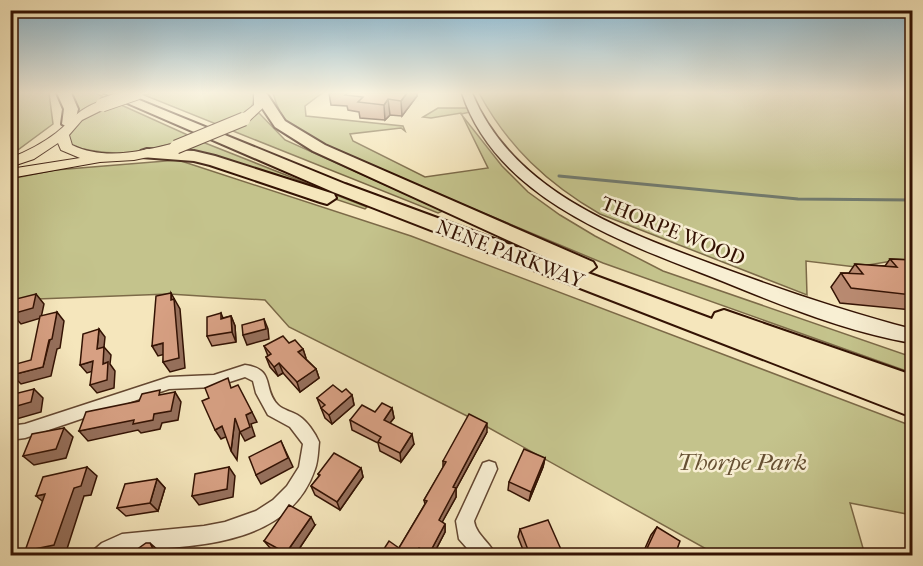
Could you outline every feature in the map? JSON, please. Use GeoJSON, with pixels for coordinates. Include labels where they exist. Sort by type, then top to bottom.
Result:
{"type":"FeatureCollection","features":[{"type":"Feature","properties":{"kind":"highway"},"geometry":{"type":"LineString","coordinates":[[66,129],[68,119]]}},
{"type":"Feature","properties":{"kind":"highway","name":"NENE PARKWAY"},"geometry":{"type":"LineString","coordinates":[[159,119],[339,188],[608,285],[912,386]]}},
{"type":"Feature","properties":{"kind":"highway","name":"NENE PARKWAY"},"geometry":{"type":"LineString","coordinates":[[196,119],[912,405]]}},
{"type":"Feature","properties":{"kind":"highway"},"geometry":{"type":"LineString","coordinates":[[276,119],[279,124],[319,148],[608,285]]}},
{"type":"Feature","properties":{"kind":"highway"},"geometry":{"type":"LineString","coordinates":[[147,154],[194,156],[215,161],[608,285]]}},
{"type":"Feature","properties":{"kind":"main road"},"geometry":{"type":"LineString","coordinates":[[10,164],[29,156],[79,119]]}},
{"type":"Feature","properties":{"kind":"main road"},"geometry":{"type":"LineString","coordinates":[[10,174],[147,154],[176,147],[243,119]]}},
{"type":"Feature","properties":{"kind":"main road"},"geometry":{"type":"LineString","coordinates":[[66,129],[66,147],[73,152],[114,158]]}},
{"type":"Feature","properties":{"kind":"street","name":"THORPE WOOD"},"geometry":{"type":"LineString","coordinates":[[481,119],[502,152],[539,187],[591,221],[767,292],[835,316],[912,336]]}},
{"type":"Feature","properties":{"kind":"street"},"geometry":{"type":"LineString","coordinates":[[10,433],[25,431],[169,383],[214,381],[245,371],[253,372],[260,378],[263,393],[273,410],[296,422],[311,441],[306,471],[290,497],[268,517],[242,529],[119,543],[102,555]]}},
{"type":"Feature","properties":{"kind":"street"},"geometry":{"type":"LineString","coordinates":[[487,555],[466,532],[465,521],[489,469]]}},
{"type":"Feature","properties":{"kind":"green space"},"geometry":{"type":"Polygon","coordinates":[[[11,119],[52,119],[53,124],[11,155],[11,119]]]}},
{"type":"Feature","properties":{"kind":"green space"},"geometry":{"type":"Polygon","coordinates":[[[85,119],[153,119],[190,136],[144,151],[99,152],[68,145],[66,135],[85,119]]]}},
{"type":"Feature","properties":{"kind":"green space"},"geometry":{"type":"Polygon","coordinates":[[[205,119],[232,119],[216,124],[205,119]]]}},
{"type":"Feature","properties":{"kind":"green space"},"geometry":{"type":"Polygon","coordinates":[[[250,119],[265,119],[285,140],[443,211],[438,213],[233,131],[250,119]]]}},
{"type":"Feature","properties":{"kind":"green space"},"geometry":{"type":"Polygon","coordinates":[[[285,119],[339,119],[403,126],[405,131],[401,128],[350,134],[353,141],[425,177],[488,168],[465,119],[502,166],[528,192],[595,236],[663,271],[912,357],[912,373],[603,263],[330,149],[301,133],[285,119]]]}},
{"type":"Feature","properties":{"kind":"green space"},"geometry":{"type":"Polygon","coordinates":[[[495,119],[912,119],[912,272],[892,261],[856,267],[806,261],[807,295],[600,214],[547,177],[516,147],[495,119]]]}},
{"type":"Feature","properties":{"kind":"green space"},"geometry":{"type":"Polygon","coordinates":[[[200,141],[367,207],[365,209],[260,174],[170,153],[200,141]]]}},
{"type":"Feature","properties":{"kind":"green space","name":"Thorpe Park"},"geometry":{"type":"Polygon","coordinates":[[[178,160],[411,236],[912,426],[912,515],[850,503],[865,555],[717,555],[473,419],[289,327],[265,300],[169,294],[11,300],[10,179],[55,170],[178,160]]]}},
{"type":"Feature","properties":{"kind":"building"},"geometry":{"type":"Polygon","coordinates":[[[890,259],[912,260],[912,295],[851,288],[841,273],[863,274],[855,264],[897,267],[890,259]]]}},
{"type":"Feature","properties":{"kind":"building"},"geometry":{"type":"Polygon","coordinates":[[[171,293],[171,300],[174,299],[179,358],[163,362],[163,343],[152,346],[156,296],[171,293]]]}},
{"type":"Feature","properties":{"kind":"building"},"geometry":{"type":"Polygon","coordinates":[[[36,294],[33,308],[12,314],[16,299],[36,294]]]}},
{"type":"Feature","properties":{"kind":"building"},"geometry":{"type":"Polygon","coordinates":[[[57,312],[52,339],[49,340],[43,367],[12,375],[16,364],[31,360],[40,316],[57,312]]]}},
{"type":"Feature","properties":{"kind":"building"},"geometry":{"type":"Polygon","coordinates":[[[221,313],[221,319],[231,316],[232,332],[207,336],[207,317],[221,313]]]}},
{"type":"Feature","properties":{"kind":"building"},"geometry":{"type":"Polygon","coordinates":[[[264,319],[266,329],[243,335],[242,325],[264,319]]]}},
{"type":"Feature","properties":{"kind":"building"},"geometry":{"type":"Polygon","coordinates":[[[99,329],[97,349],[104,347],[103,364],[108,362],[107,380],[90,385],[93,361],[80,365],[83,334],[99,329]]]}},
{"type":"Feature","properties":{"kind":"building"},"geometry":{"type":"Polygon","coordinates":[[[283,336],[289,343],[295,340],[303,349],[298,352],[316,369],[297,382],[279,363],[274,367],[266,357],[271,354],[264,346],[283,336]]]}},
{"type":"Feature","properties":{"kind":"building"},"geometry":{"type":"Polygon","coordinates":[[[228,378],[231,388],[238,385],[252,412],[246,415],[250,427],[240,432],[235,418],[231,451],[222,426],[215,430],[202,401],[209,398],[205,388],[228,378]]]}},
{"type":"Feature","properties":{"kind":"building"},"geometry":{"type":"Polygon","coordinates":[[[333,385],[342,392],[346,389],[352,395],[329,415],[321,408],[325,405],[317,398],[333,385]]]}},
{"type":"Feature","properties":{"kind":"building"},"geometry":{"type":"Polygon","coordinates":[[[34,389],[31,402],[10,408],[10,395],[34,389]]]}},
{"type":"Feature","properties":{"kind":"building"},"geometry":{"type":"Polygon","coordinates":[[[160,390],[159,395],[175,392],[171,411],[154,414],[153,420],[133,424],[134,420],[79,431],[86,412],[139,401],[142,394],[160,390]]]}},
{"type":"Feature","properties":{"kind":"building"},"geometry":{"type":"Polygon","coordinates":[[[382,403],[392,408],[384,420],[412,434],[400,453],[378,442],[381,437],[350,420],[362,405],[375,412],[382,403]]]}},
{"type":"Feature","properties":{"kind":"building"},"geometry":{"type":"Polygon","coordinates":[[[469,414],[487,423],[453,487],[456,488],[439,520],[445,524],[429,554],[419,548],[414,555],[380,555],[389,541],[399,548],[427,501],[424,500],[446,462],[443,461],[469,414]]]}},
{"type":"Feature","properties":{"kind":"building"},"geometry":{"type":"Polygon","coordinates":[[[64,428],[56,449],[23,456],[32,434],[64,428]]]}},
{"type":"Feature","properties":{"kind":"building"},"geometry":{"type":"Polygon","coordinates":[[[281,441],[288,458],[256,475],[249,457],[281,441]]]}},
{"type":"Feature","properties":{"kind":"building"},"geometry":{"type":"Polygon","coordinates":[[[524,449],[545,458],[531,492],[509,482],[524,449]]]}},
{"type":"Feature","properties":{"kind":"building"},"geometry":{"type":"Polygon","coordinates":[[[334,453],[361,468],[337,502],[311,486],[334,453]]]}},
{"type":"Feature","properties":{"kind":"building"},"geometry":{"type":"Polygon","coordinates":[[[87,467],[81,486],[74,488],[54,545],[25,551],[45,494],[36,496],[43,477],[87,467]]]}},
{"type":"Feature","properties":{"kind":"building"},"geometry":{"type":"Polygon","coordinates":[[[229,467],[227,489],[192,496],[195,474],[229,467]]]}},
{"type":"Feature","properties":{"kind":"building"},"geometry":{"type":"Polygon","coordinates":[[[157,479],[150,503],[117,508],[125,484],[157,479]]]}},
{"type":"Feature","properties":{"kind":"building"},"geometry":{"type":"Polygon","coordinates":[[[289,505],[311,517],[286,553],[264,541],[289,505]]]}},
{"type":"Feature","properties":{"kind":"building"},"geometry":{"type":"Polygon","coordinates":[[[548,520],[563,554],[530,555],[520,529],[548,520]]]}},
{"type":"Feature","properties":{"kind":"building"},"geometry":{"type":"Polygon","coordinates":[[[657,527],[680,541],[675,555],[644,555],[657,527]]]}},
{"type":"Feature","properties":{"kind":"building"},"geometry":{"type":"Polygon","coordinates":[[[146,543],[150,543],[156,555],[129,555],[146,543]]]}},
{"type":"Feature","properties":{"kind":"waterway"},"geometry":{"type":"LineString","coordinates":[[559,176],[798,199],[912,200]]}}]}
